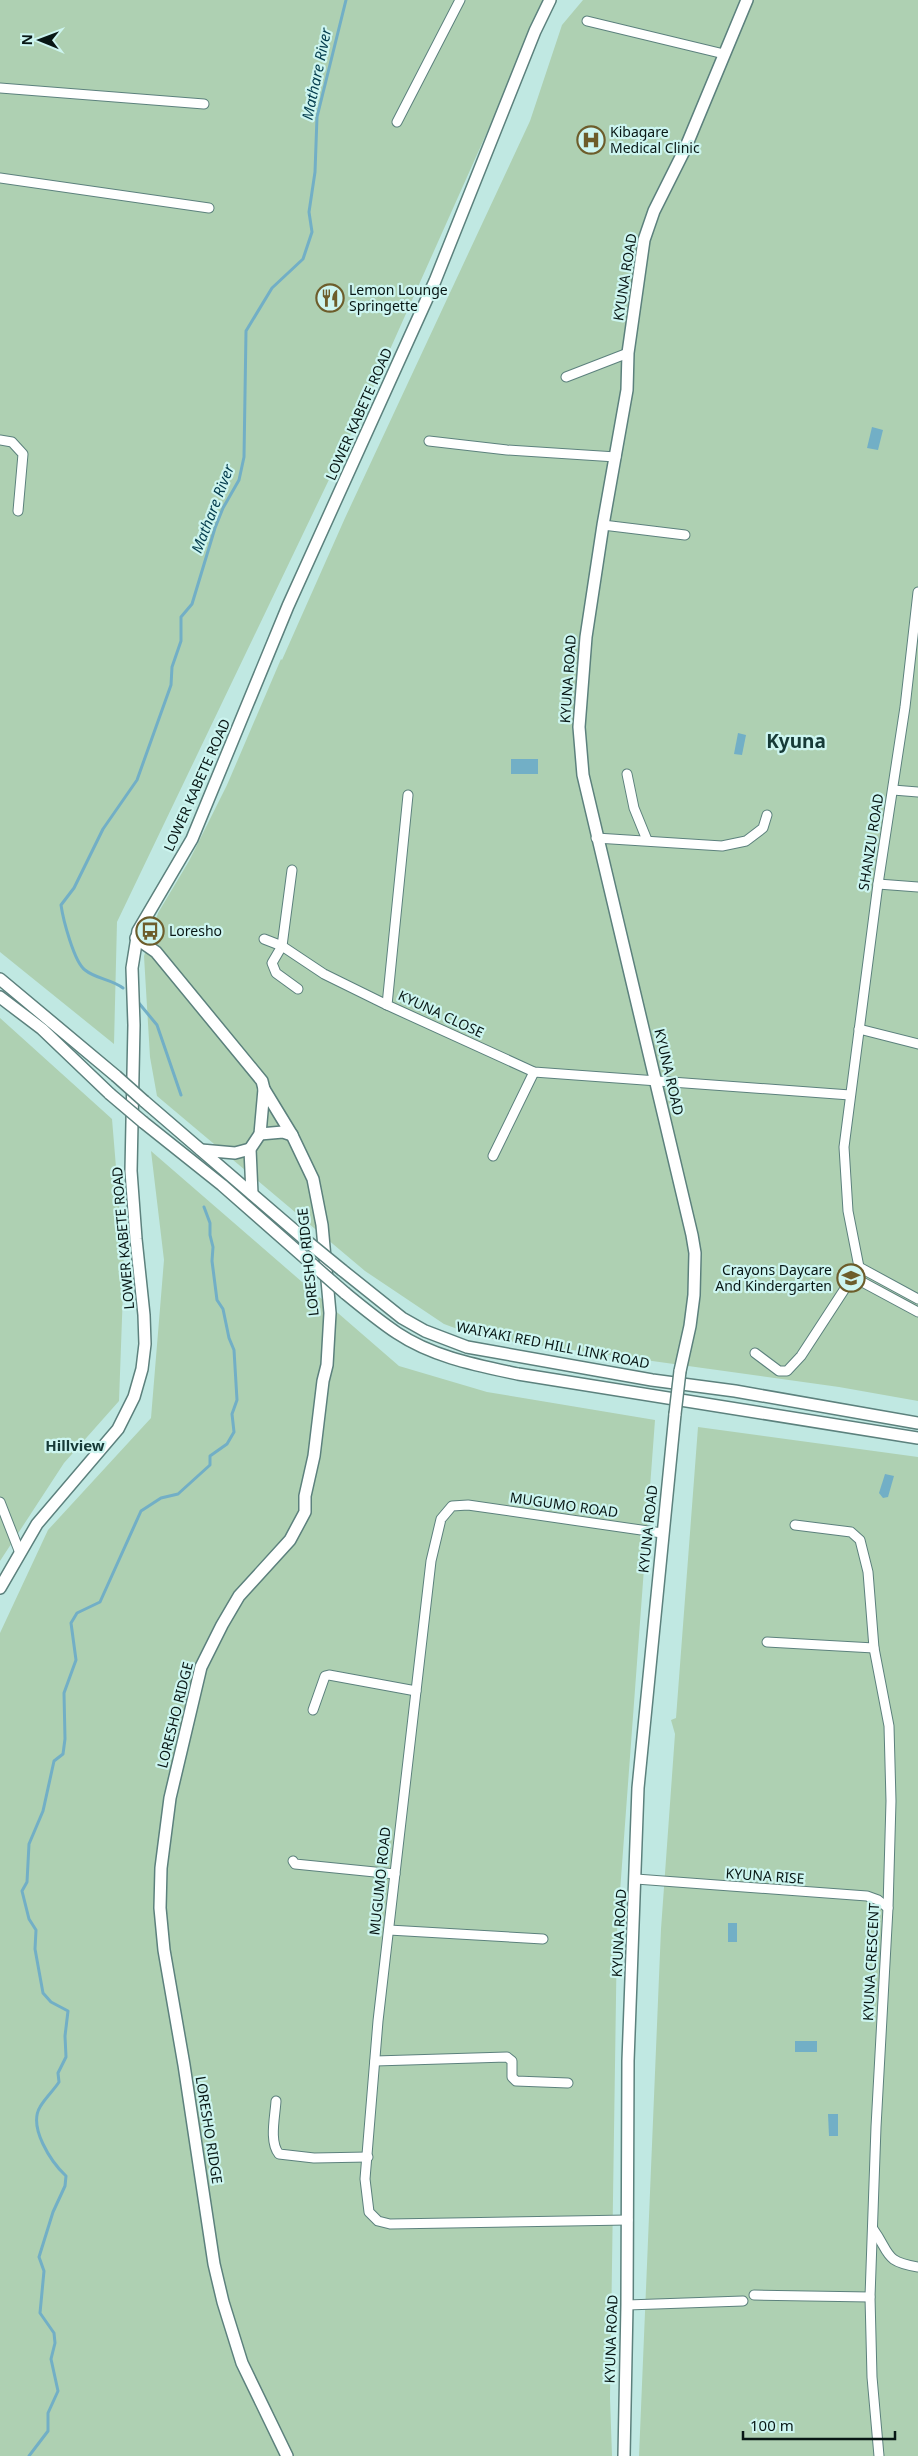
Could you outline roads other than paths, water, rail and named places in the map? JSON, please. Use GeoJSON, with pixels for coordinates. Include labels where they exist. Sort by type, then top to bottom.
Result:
{"type":"FeatureCollection","features":[{"type":"Feature","properties":{"kind":"main road","name":"LOWER KABETE ROAD"},"geometry":{"type":"LineString","coordinates":[[0,1588],[38,1524],[118,1429],[134,1398],[142,1369],[145,1344],[144,1315],[131,1171],[134,1025],[132,968],[136,938],[144,918],[192,839],[288,606],[434,281],[535,31],[550,0]]}},
{"type":"Feature","properties":{"kind":"main road","name":"KYUNA ROAD"},"geometry":{"type":"LineString","coordinates":[[624,2456],[628,2305],[628,2061],[638,1788],[662,1533],[680,1371],[690,1326],[695,1253],[657,1081],[596,838],[583,775],[579,727],[586,637],[603,525],[627,390],[628,353],[644,240],[654,211],[685,149],[747,0]]}},
{"type":"Feature","properties":{"kind":"main road","name":"LORESHO RIDGE"},"geometry":{"type":"LineString","coordinates":[[136,938],[156,952],[262,1081],[264,1089],[292,1134],[312,1179],[322,1225],[330,1313],[328,1365],[323,1382],[314,1456],[305,1496],[304,1512],[290,1540],[239,1596],[202,1666],[170,1798],[162,1860],[160,1908],[164,1950],[184,2065],[214,2264],[223,2302],[242,2363],[288,2456]]}},
{"type":"Feature","properties":{"kind":"main road","name":"WAIYAKI RED HILL LINK ROAD"},"geometry":{"type":"LineString","coordinates":[[0,979],[116,1076],[309,1243],[402,1318],[426,1331],[467,1347],[918,1423]]}},
{"type":"Feature","properties":{"kind":"main road"},"geometry":{"type":"LineString","coordinates":[[0,997],[42,1030],[110,1094],[222,1185],[345,1294],[398,1334],[466,1364],[518,1374],[733,1406],[918,1438]]}},
{"type":"Feature","properties":{"kind":"main road"},"geometry":{"type":"LineString","coordinates":[[252,1194],[250,1149],[260,1134],[264,1089]]}},
{"type":"Feature","properties":{"kind":"main road"},"geometry":{"type":"LineString","coordinates":[[260,1134],[283,1132],[292,1134]]}},
{"type":"Feature","properties":{"kind":"main road"},"geometry":{"type":"LineString","coordinates":[[201,1150],[235,1153],[250,1149]]}},
{"type":"Feature","properties":{"kind":"street"},"geometry":{"type":"LineString","coordinates":[[396,122],[460,0]]}},
{"type":"Feature","properties":{"kind":"street"},"geometry":{"type":"LineString","coordinates":[[588,21],[724,54]]}},
{"type":"Feature","properties":{"kind":"street"},"geometry":{"type":"LineString","coordinates":[[0,88],[204,104]]}},
{"type":"Feature","properties":{"kind":"street"},"geometry":{"type":"LineString","coordinates":[[0,178],[209,208]]}},
{"type":"Feature","properties":{"kind":"street"},"geometry":{"type":"LineString","coordinates":[[566,377],[628,353]]}},
{"type":"Feature","properties":{"kind":"street"},"geometry":{"type":"LineString","coordinates":[[0,440],[12,442],[24,454],[18,511]]}},
{"type":"Feature","properties":{"kind":"street"},"geometry":{"type":"LineString","coordinates":[[428,440],[507,450],[616,457]]}},
{"type":"Feature","properties":{"kind":"street"},"geometry":{"type":"LineString","coordinates":[[603,525],[685,534]]}},
{"type":"Feature","properties":{"kind":"street","name":"SHANZU ROAD"},"geometry":{"type":"LineString","coordinates":[[856,1272],[844,1181],[844,1147],[878,884],[914,664],[918,592]]}},
{"type":"Feature","properties":{"kind":"street"},"geometry":{"type":"LineString","coordinates":[[627,774],[634,808],[647,840]]}},
{"type":"Feature","properties":{"kind":"street"},"geometry":{"type":"LineString","coordinates":[[893,790],[918,792]]}},
{"type":"Feature","properties":{"kind":"street","name":"KYUNA CLOSE"},"geometry":{"type":"LineString","coordinates":[[408,795],[387,1005],[534,1072],[657,1081]]}},
{"type":"Feature","properties":{"kind":"street"},"geometry":{"type":"LineString","coordinates":[[596,838],[722,846],[746,841],[763,828],[767,815]]}},
{"type":"Feature","properties":{"kind":"street"},"geometry":{"type":"LineString","coordinates":[[292,870],[282,946],[272,963],[276,973],[298,989]]}},
{"type":"Feature","properties":{"kind":"street"},"geometry":{"type":"LineString","coordinates":[[878,884],[918,887]]}},
{"type":"Feature","properties":{"kind":"street"},"geometry":{"type":"LineString","coordinates":[[264,939],[282,946],[318,971],[387,1005]]}},
{"type":"Feature","properties":{"kind":"street"},"geometry":{"type":"LineString","coordinates":[[859,1029],[918,1044]]}},
{"type":"Feature","properties":{"kind":"street"},"geometry":{"type":"LineString","coordinates":[[493,1156],[534,1072]]}},
{"type":"Feature","properties":{"kind":"street"},"geometry":{"type":"LineString","coordinates":[[657,1081],[850,1095]]}},
{"type":"Feature","properties":{"kind":"street"},"geometry":{"type":"LineString","coordinates":[[856,1272],[918,1299]]}},
{"type":"Feature","properties":{"kind":"street"},"geometry":{"type":"LineString","coordinates":[[856,1272],[918,1312]]}},
{"type":"Feature","properties":{"kind":"street"},"geometry":{"type":"LineString","coordinates":[[755,1353],[779,1371],[787,1370],[800,1356],[856,1272]]}},
{"type":"Feature","properties":{"kind":"street"},"geometry":{"type":"LineString","coordinates":[[0,1502],[20,1553]]}},
{"type":"Feature","properties":{"kind":"street","name":"MUGUMO ROAD"},"geometry":{"type":"LineString","coordinates":[[628,2220],[390,2224],[378,2221],[369,2212],[365,2179],[375,2061],[432,1552],[441,1519],[452,1506],[468,1505],[662,1533]]}},
{"type":"Feature","properties":{"kind":"street","name":"KYUNA CRESCENT"},"geometry":{"type":"LineString","coordinates":[[795,1525],[851,1532],[860,1540],[869,1582],[874,1648],[889,1726],[891,1801],[888,1908],[870,2297],[872,2377],[879,2456]]}},
{"type":"Feature","properties":{"kind":"street"},"geometry":{"type":"LineString","coordinates":[[767,1642],[874,1648]]}},
{"type":"Feature","properties":{"kind":"street"},"geometry":{"type":"LineString","coordinates":[[313,1710],[325,1676],[329,1675],[416,1691]]}},
{"type":"Feature","properties":{"kind":"street"},"geometry":{"type":"LineString","coordinates":[[292,1861],[295,1864],[395,1874]]}},
{"type":"Feature","properties":{"kind":"street","name":"KYUNA RISE"},"geometry":{"type":"LineString","coordinates":[[636,1879],[867,1896],[878,1900],[888,1908]]}},
{"type":"Feature","properties":{"kind":"street"},"geometry":{"type":"LineString","coordinates":[[389,1930],[543,1939]]}},
{"type":"Feature","properties":{"kind":"street"},"geometry":{"type":"LineString","coordinates":[[375,2061],[507,2057],[512,2062],[512,2076],[516,2081],[568,2083]]}},
{"type":"Feature","properties":{"kind":"street"},"geometry":{"type":"LineString","coordinates":[[276,2101],[274,2140],[279,2154],[314,2158],[368,2157]]}},
{"type":"Feature","properties":{"kind":"street"},"geometry":{"type":"LineString","coordinates":[[873,2229],[883,2243],[887,2255],[892,2260],[918,2266]]}},
{"type":"Feature","properties":{"kind":"street"},"geometry":{"type":"LineString","coordinates":[[754,2295],[870,2297]]}},
{"type":"Feature","properties":{"kind":"street"},"geometry":{"type":"LineString","coordinates":[[628,2305],[743,2301]]}},
{"type":"Feature","properties":{"kind":"water"},"geometry":{"type":"Polygon","coordinates":[[[872,427],[883,430],[878,450],[867,448],[872,427]]]}},
{"type":"Feature","properties":{"kind":"water"},"geometry":{"type":"Polygon","coordinates":[[[738,733],[746,735],[742,755],[734,754],[738,733]]]}},
{"type":"Feature","properties":{"kind":"water"},"geometry":{"type":"Polygon","coordinates":[[[511,759],[538,759],[538,774],[511,774],[511,759]]]}},
{"type":"Feature","properties":{"kind":"water"},"geometry":{"type":"Polygon","coordinates":[[[885,1474],[894,1476],[888,1497],[883,1498],[879,1493],[885,1474]]]}},
{"type":"Feature","properties":{"kind":"water"},"geometry":{"type":"Polygon","coordinates":[[[728,1923],[737,1923],[737,1942],[728,1942],[728,1923]]]}},
{"type":"Feature","properties":{"kind":"water"},"geometry":{"type":"Polygon","coordinates":[[[795,2041],[817,2041],[817,2052],[795,2052],[795,2041]]]}},
{"type":"Feature","properties":{"kind":"water"},"geometry":{"type":"Polygon","coordinates":[[[828,2114],[838,2114],[838,2136],[829,2136],[828,2114]]]}},
{"type":"Feature","properties":{"kind":"waterway","name":"Mathare River"},"geometry":{"type":"LineString","coordinates":[[123,988],[89,973],[81,965],[70,940],[61,905],[74,888],[103,829],[137,780],[171,685],[172,667],[181,641],[181,617],[192,604],[215,528],[223,508],[239,480],[244,457],[246,331],[272,288],[303,259],[312,232],[309,212],[315,172],[317,117],[346,0]]}},
{"type":"Feature","properties":{"kind":"waterway"},"geometry":{"type":"LineString","coordinates":[[138,1002],[157,1025],[181,1095]]}},
{"type":"Feature","properties":{"kind":"waterway"},"geometry":{"type":"LineString","coordinates":[[29,2456],[48,2431],[48,2413],[58,2391],[51,2359],[55,2343],[54,2333],[40,2313],[44,2271],[39,2257],[53,2212],[65,2186],[66,2176],[54,2162],[43,2144],[39,2134],[37,2115],[40,2107],[59,2082],[58,2073],[66,2057],[65,2036],[68,2011],[51,2002],[43,1993],[35,1949],[36,1930],[29,1919],[22,1891],[27,1882],[29,1844],[43,1811],[54,1761],[63,1754],[65,1739],[64,1693],[76,1660],[71,1623],[77,1613],[100,1602],[141,1511],[161,1498],[178,1494],[210,1465],[210,1456],[227,1444],[234,1432],[232,1414],[237,1400],[234,1350],[229,1338],[223,1309],[217,1300],[210,1223],[204,1207]]}},
{"type":"Feature","properties":{"kind":"place","name":"Kibagare Medical Clinic"},"geometry":{"type":"Point","coordinates":[591,140]}},
{"type":"Feature","properties":{"kind":"place","name":"Lemon Lounge Springette"},"geometry":{"type":"Point","coordinates":[330,298]}},
{"type":"Feature","properties":{"kind":"place","name":"Loresho"},"geometry":{"type":"Point","coordinates":[150,931]}},
{"type":"Feature","properties":{"kind":"place","name":"Crayons Daycare And Kindergarten"},"geometry":{"type":"Point","coordinates":[851,1278]}},
{"type":"Feature","properties":{"kind":"district","name":"Kyuna"},"geometry":{"type":"Point","coordinates":[796,741]}},
{"type":"Feature","properties":{"kind":"district","name":"Hillview"},"geometry":{"type":"Point","coordinates":[75,1446]}}]}
